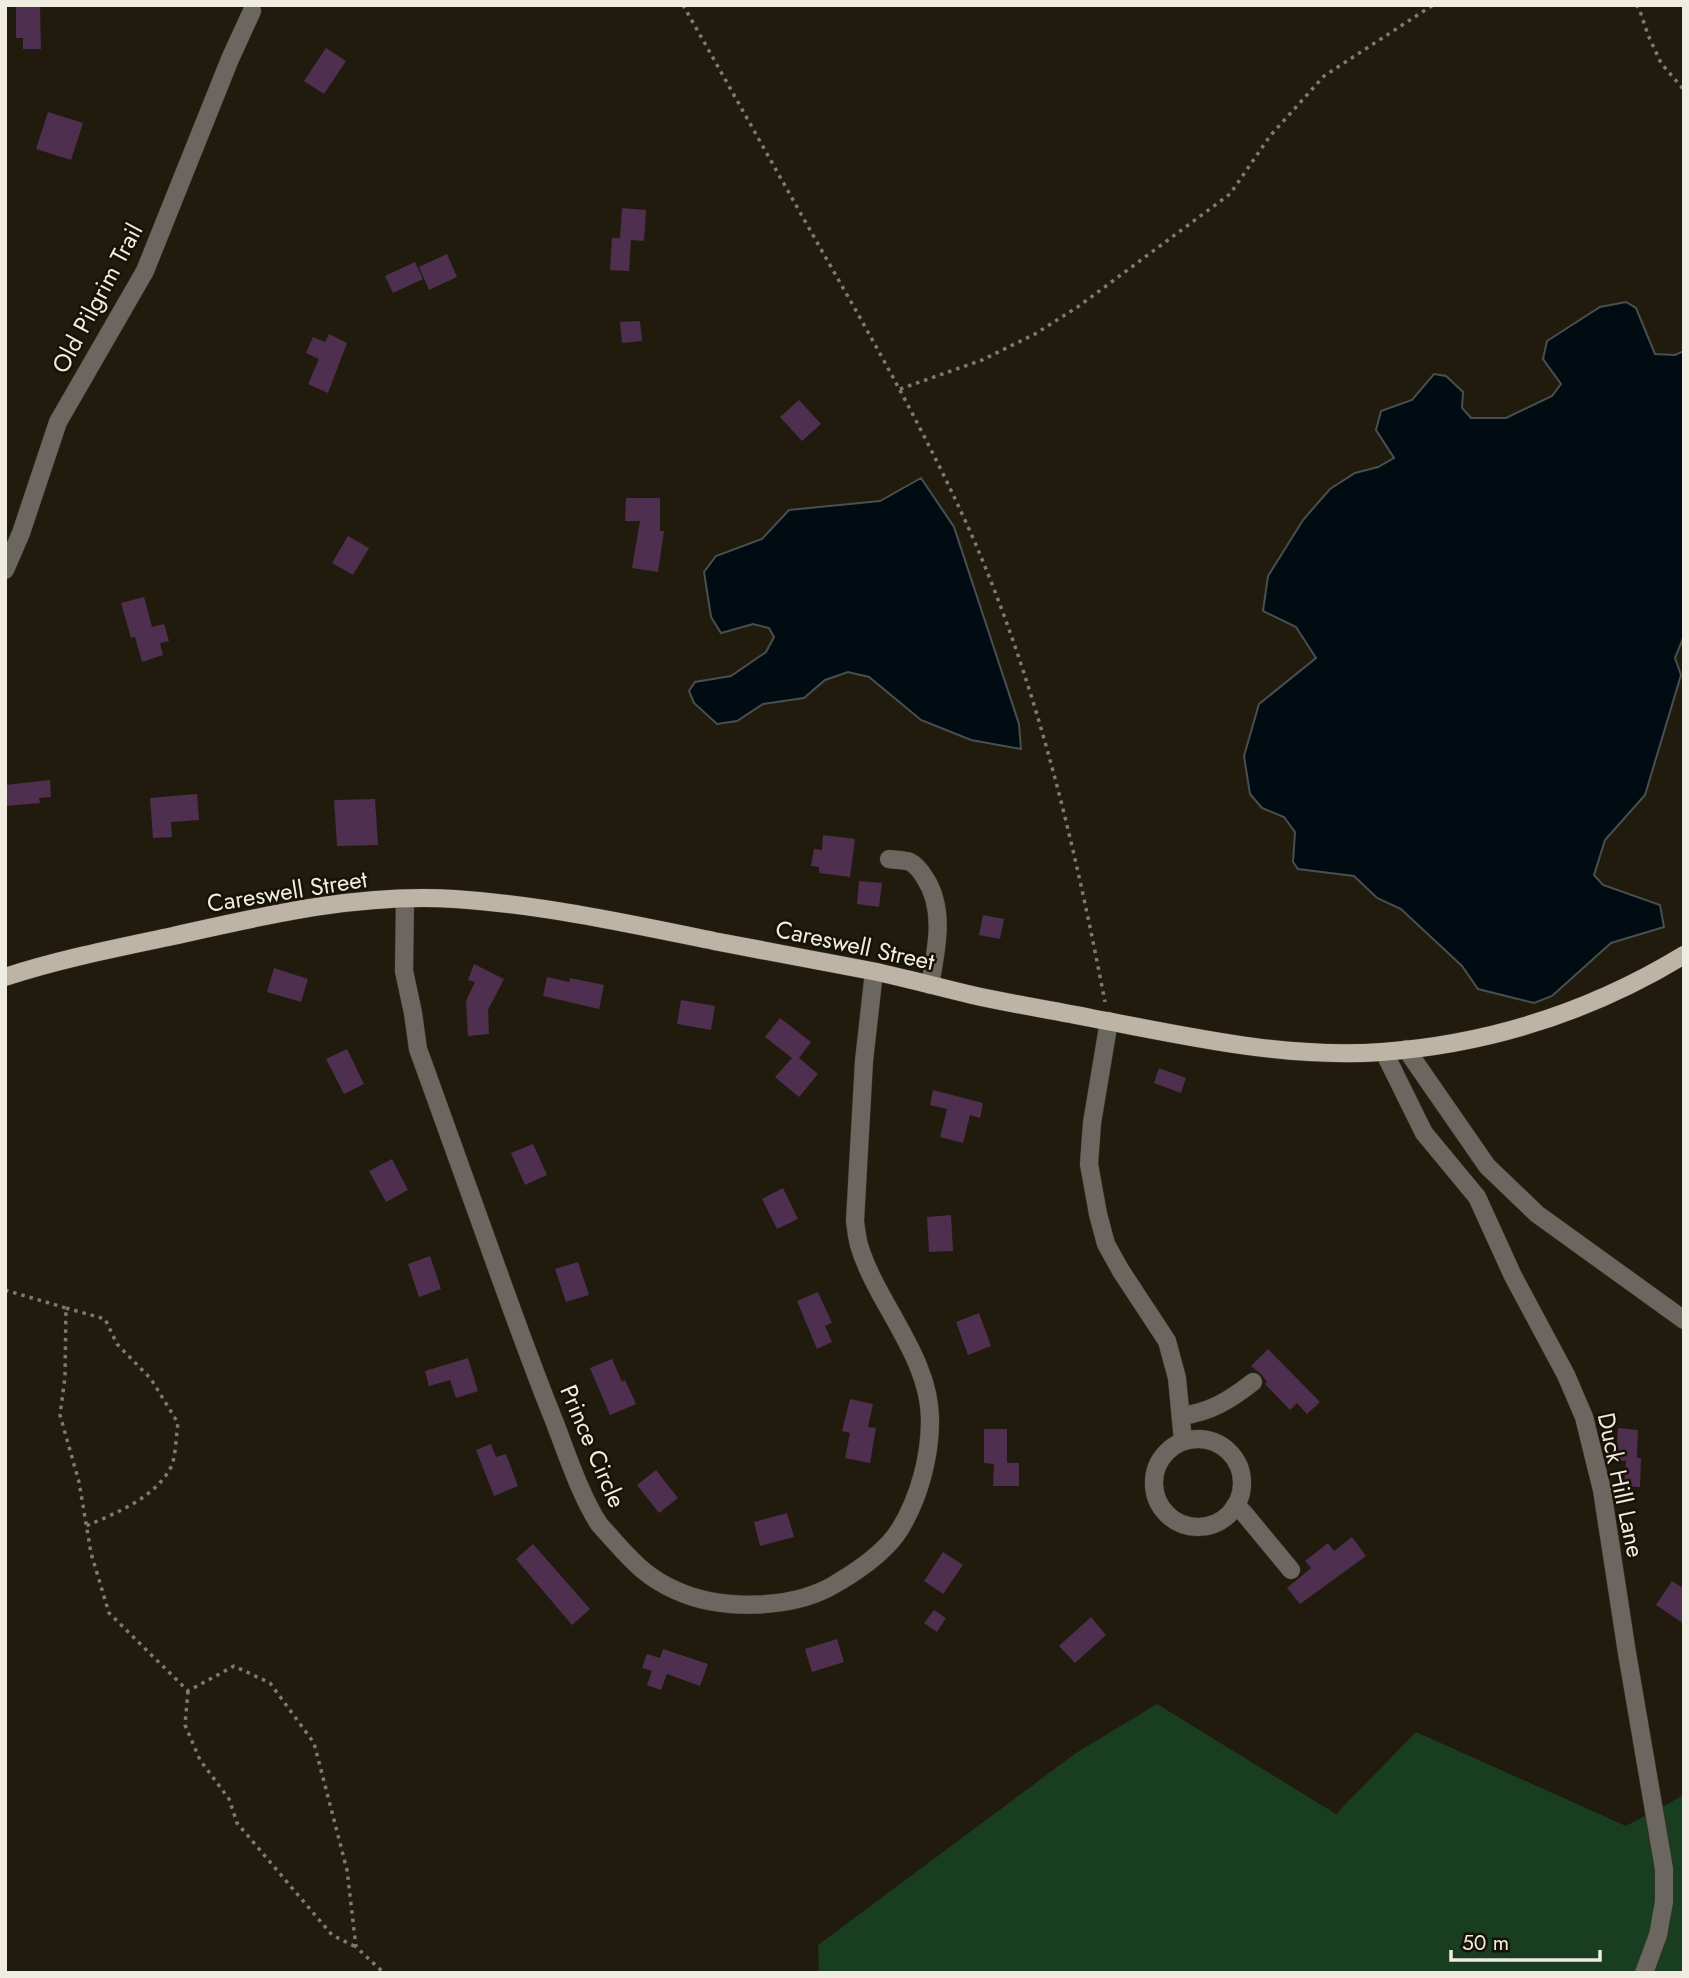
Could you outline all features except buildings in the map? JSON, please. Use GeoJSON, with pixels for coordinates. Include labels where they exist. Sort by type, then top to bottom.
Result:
{"type":"FeatureCollection","features":[{"type":"Feature","properties":{"kind":"main road","name":"Careswell Street"},"geometry":{"type":"LineString","coordinates":[[5,977],[88,955],[275,914],[358,901],[457,899],[537,908],[874,972],[976,996],[1267,1049],[1384,1052],[1470,1039],[1548,1019],[1656,972],[1684,955]]}},
{"type":"Feature","properties":{"kind":"street","name":"Old Pilgrim Trail"},"geometry":{"type":"LineString","coordinates":[[5,570],[21,533],[58,422],[145,271],[252,11]]}},
{"type":"Feature","properties":{"kind":"street"},"geometry":{"type":"LineString","coordinates":[[888,859],[911,862],[930,886],[937,912],[938,939],[930,985]]}},
{"type":"Feature","properties":{"kind":"street","name":"Prince Circle"},"geometry":{"type":"LineString","coordinates":[[405,898],[404,971],[414,1013],[418,1049],[519,1333],[588,1504],[600,1525],[634,1564],[652,1578],[676,1591],[712,1600],[770,1605],[789,1602],[832,1586],[853,1573],[899,1531],[914,1501],[922,1474],[929,1441],[928,1397],[908,1347],[865,1262],[858,1243],[855,1221],[864,1061],[874,972]]}},
{"type":"Feature","properties":{"kind":"street"},"geometry":{"type":"LineString","coordinates":[[1109,1021],[1092,1123],[1089,1164],[1106,1244],[1167,1341],[1177,1378],[1184,1441]]}},
{"type":"Feature","properties":{"kind":"street"},"geometry":{"type":"LineString","coordinates":[[1406,1049],[1487,1166],[1538,1214],[1684,1320]]}},
{"type":"Feature","properties":{"kind":"street","name":"Duck Hill Lane"},"geometry":{"type":"LineString","coordinates":[[1384,1052],[1424,1133],[1477,1197],[1513,1276],[1566,1375],[1584,1417],[1602,1490],[1664,1869],[1664,1902],[1658,1935],[1644,1973]]}},
{"type":"Feature","properties":{"kind":"street"},"geometry":{"type":"LineString","coordinates":[[1181,1416],[1200,1414],[1213,1409],[1229,1401],[1253,1382]]}},
{"type":"Feature","properties":{"kind":"street"},"geometry":{"type":"LineString","coordinates":[[1201,1439],[1217,1443],[1231,1454],[1240,1469],[1242,1486],[1235,1506],[1227,1516],[1212,1525],[1195,1527],[1178,1523],[1164,1512],[1156,1497],[1153,1480],[1158,1463],[1168,1450],[1184,1441],[1201,1439]]}},
{"type":"Feature","properties":{"kind":"street"},"geometry":{"type":"LineString","coordinates":[[1235,1506],[1292,1570]]}},
{"type":"Feature","properties":{"kind":"path"},"geometry":{"type":"LineString","coordinates":[[683,5],[917,420],[969,531],[1013,642],[1044,736],[1073,847],[1109,1021]]}},
{"type":"Feature","properties":{"kind":"path"},"geometry":{"type":"LineString","coordinates":[[900,389],[982,360],[1035,334],[1079,306],[1230,194],[1270,136],[1324,76],[1433,5]]}},
{"type":"Feature","properties":{"kind":"path"},"geometry":{"type":"LineString","coordinates":[[1636,5],[1661,63],[1684,90]]}},
{"type":"Feature","properties":{"kind":"path"},"geometry":{"type":"LineString","coordinates":[[5,1290],[105,1319],[117,1344],[151,1379],[178,1423],[172,1466],[153,1490],[119,1512],[86,1526]]}},
{"type":"Feature","properties":{"kind":"path"},"geometry":{"type":"LineString","coordinates":[[66,1308],[65,1377],[60,1415],[79,1482],[91,1553],[109,1614],[188,1691]]}},
{"type":"Feature","properties":{"kind":"path"},"geometry":{"type":"LineString","coordinates":[[188,1691],[234,1666],[270,1683],[314,1743],[347,1870],[356,1947]]}},
{"type":"Feature","properties":{"kind":"path"},"geometry":{"type":"LineString","coordinates":[[188,1691],[185,1725],[200,1760],[229,1799],[237,1823],[332,1936],[356,1947],[384,1973]]}},
{"type":"Feature","properties":{"kind":"green space"},"geometry":{"type":"Polygon","coordinates":[[[1157,1704],[1336,1814],[1416,1732],[1626,1826],[1684,1795],[1684,1973],[819,1973],[818,1945],[1076,1753],[1157,1704]]]}},
{"type":"Feature","properties":{"kind":"shaded area"},"geometry":{"type":"Polygon","coordinates":[[[1626,302],[1636,308],[1655,354],[1675,355],[1684,351],[1684,636],[1675,658],[1681,675],[1645,795],[1605,840],[1594,875],[1603,885],[1660,905],[1664,927],[1611,943],[1552,996],[1534,1003],[1478,989],[1462,966],[1401,909],[1377,898],[1354,876],[1298,869],[1293,862],[1295,832],[1284,817],[1262,808],[1250,794],[1244,756],[1259,704],[1316,658],[1296,627],[1263,611],[1268,576],[1303,520],[1330,489],[1355,473],[1378,467],[1394,458],[1376,430],[1381,411],[1412,400],[1434,374],[1446,376],[1463,392],[1462,408],[1471,418],[1506,418],[1552,396],[1561,384],[1543,359],[1547,341],[1600,307],[1626,302]]]}},
{"type":"Feature","properties":{"kind":"shaded area"},"geometry":{"type":"Polygon","coordinates":[[[921,478],[954,527],[1019,724],[1021,749],[971,740],[921,720],[869,677],[848,672],[825,680],[804,698],[763,704],[737,721],[717,724],[694,703],[689,691],[695,682],[731,676],[766,652],[774,637],[769,628],[753,624],[721,633],[711,617],[704,572],[716,556],[762,539],[789,510],[880,501],[921,478]]]}}]}
